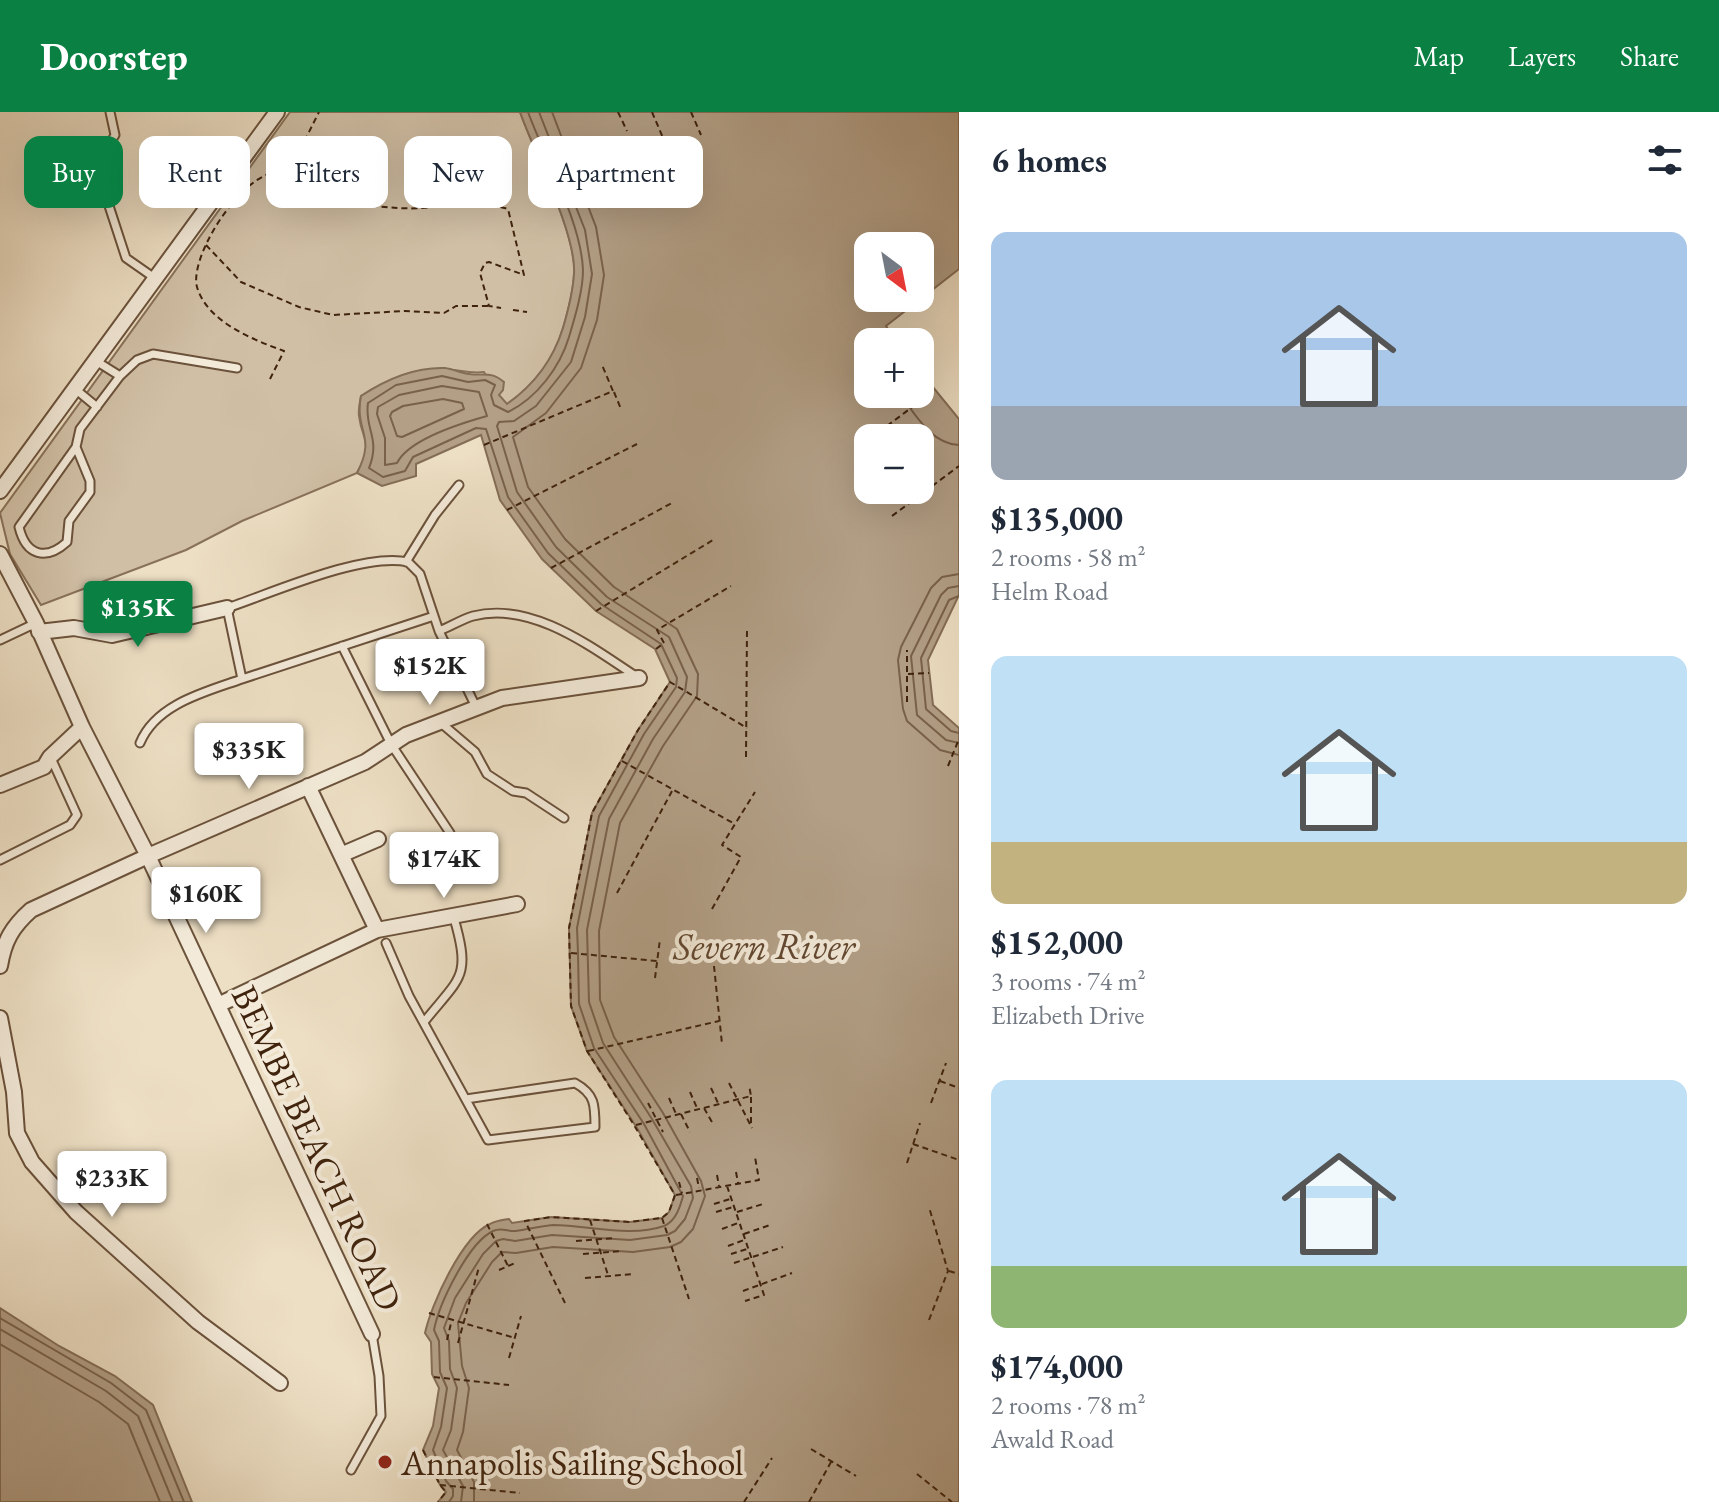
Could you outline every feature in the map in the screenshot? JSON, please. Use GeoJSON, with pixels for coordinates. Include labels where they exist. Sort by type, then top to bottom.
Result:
{"type":"FeatureCollection","features":[{"type":"Feature","properties":{"kind":"street"},"geometry":{"type":"LineString","coordinates":[[0,491],[277,112]]}},
{"type":"Feature","properties":{"kind":"street","name":"BEMBE BEACH ROAD"},"geometry":{"type":"LineString","coordinates":[[0,554],[82,727],[148,856],[372,1334]]}},
{"type":"Feature","properties":{"kind":"street"},"geometry":{"type":"LineString","coordinates":[[37,628],[74,628],[112,635],[227,608]]}},
{"type":"Feature","properties":{"kind":"street"},"geometry":{"type":"LineString","coordinates":[[0,966],[3,946],[15,924],[31,910],[365,762],[406,735],[515,695],[639,678]]}},
{"type":"Feature","properties":{"kind":"street"},"geometry":{"type":"LineString","coordinates":[[0,785],[44,767],[50,757],[82,727]]}},
{"type":"Feature","properties":{"kind":"street"},"geometry":{"type":"LineString","coordinates":[[308,786],[377,930]]}},
{"type":"Feature","properties":{"kind":"street"},"geometry":{"type":"LineString","coordinates":[[343,854],[378,839]]}},
{"type":"Feature","properties":{"kind":"street"},"geometry":{"type":"LineString","coordinates":[[218,1005],[377,930],[517,904]]}},
{"type":"Feature","properties":{"kind":"street"},"geometry":{"type":"LineString","coordinates":[[0,1018],[14,1092],[17,1133],[32,1162],[76,1212],[187,1312],[280,1383]]}},
{"type":"Feature","properties":{"kind":"lane"},"geometry":{"type":"LineString","coordinates":[[110,112],[115,135],[96,166],[126,258],[156,279]]}},
{"type":"Feature","properties":{"kind":"lane"},"geometry":{"type":"LineString","coordinates":[[76,447],[90,481],[90,492],[69,521],[67,542],[57,551],[46,554],[36,552],[27,546],[19,527],[76,447],[80,429],[120,376],[137,360],[153,354],[237,368]]}},
{"type":"Feature","properties":{"kind":"lane"},"geometry":{"type":"LineString","coordinates":[[94,360],[120,376]]}},
{"type":"Feature","properties":{"kind":"lane"},"geometry":{"type":"LineString","coordinates":[[74,388],[97,407]]}},
{"type":"Feature","properties":{"kind":"lane"},"geometry":{"type":"LineString","coordinates":[[406,562],[435,515],[459,485]]}},
{"type":"Feature","properties":{"kind":"lane"},"geometry":{"type":"LineString","coordinates":[[242,679],[227,608],[352,566],[406,562],[420,574],[439,631],[477,709]]}},
{"type":"Feature","properties":{"kind":"lane"},"geometry":{"type":"LineString","coordinates":[[439,631],[473,616],[507,614],[555,627],[588,642],[639,678]]}},
{"type":"Feature","properties":{"kind":"lane"},"geometry":{"type":"LineString","coordinates":[[140,743],[146,729],[177,704],[242,679],[434,616]]}},
{"type":"Feature","properties":{"kind":"lane"},"geometry":{"type":"LineString","coordinates":[[0,640],[37,628]]}},
{"type":"Feature","properties":{"kind":"lane"},"geometry":{"type":"LineString","coordinates":[[342,646],[391,744],[450,833]]}},
{"type":"Feature","properties":{"kind":"lane"},"geometry":{"type":"LineString","coordinates":[[441,723],[475,752],[487,774],[513,791],[526,793],[564,818]]}},
{"type":"Feature","properties":{"kind":"lane"},"geometry":{"type":"LineString","coordinates":[[0,860],[70,825],[77,815],[50,757]]}},
{"type":"Feature","properties":{"kind":"lane"},"geometry":{"type":"LineString","coordinates":[[424,1022],[463,972],[463,950],[454,918]]}},
{"type":"Feature","properties":{"kind":"lane"},"geometry":{"type":"LineString","coordinates":[[386,943],[409,996],[488,1140],[595,1127],[595,1101],[587,1089],[575,1083],[466,1099]]}},
{"type":"Feature","properties":{"kind":"lane","name":"BEMBE BEACH ROAD"},"geometry":{"type":"LineString","coordinates":[[351,1470],[381,1416],[372,1334]]}},
{"type":"Feature","properties":{"kind":"path"},"geometry":{"type":"LineString","coordinates":[[307,136],[319,112]]}},
{"type":"Feature","properties":{"kind":"path"},"geometry":{"type":"LineString","coordinates":[[618,112],[627,131]]}},
{"type":"Feature","properties":{"kind":"path"},"geometry":{"type":"LineString","coordinates":[[652,112],[662,136]]}},
{"type":"Feature","properties":{"kind":"path"},"geometry":{"type":"LineString","coordinates":[[691,112],[701,135]]}},
{"type":"Feature","properties":{"kind":"path"},"geometry":{"type":"LineString","coordinates":[[266,174],[239,195],[205,244],[197,262],[197,288],[214,314],[259,342],[284,351],[270,379]]}},
{"type":"Feature","properties":{"kind":"path"},"geometry":{"type":"LineString","coordinates":[[388,204],[420,208],[456,202],[482,202],[508,209],[524,275],[485,263],[480,273],[489,306]]}},
{"type":"Feature","properties":{"kind":"path"},"geometry":{"type":"LineString","coordinates":[[205,244],[241,282],[299,307],[333,315],[405,311],[444,313],[456,306],[501,308]]}},
{"type":"Feature","properties":{"kind":"path"},"geometry":{"type":"LineString","coordinates":[[513,310],[527,312]]}},
{"type":"Feature","properties":{"kind":"path"},"geometry":{"type":"LineString","coordinates":[[602,365],[621,409]]}},
{"type":"Feature","properties":{"kind":"path"},"geometry":{"type":"LineString","coordinates":[[890,424],[935,390]]}},
{"type":"Feature","properties":{"kind":"path"},"geometry":{"type":"LineString","coordinates":[[484,445],[613,391]]}},
{"type":"Feature","properties":{"kind":"path"},"geometry":{"type":"LineString","coordinates":[[507,510],[637,444]]}},
{"type":"Feature","properties":{"kind":"path"},"geometry":{"type":"LineString","coordinates":[[892,516],[959,466]]}},
{"type":"Feature","properties":{"kind":"path"},"geometry":{"type":"LineString","coordinates":[[551,568],[672,503]]}},
{"type":"Feature","properties":{"kind":"path"},"geometry":{"type":"LineString","coordinates":[[596,611],[713,540]]}},
{"type":"Feature","properties":{"kind":"path"},"geometry":{"type":"LineString","coordinates":[[656,649],[664,643],[657,630],[731,586]]}},
{"type":"Feature","properties":{"kind":"path"},"geometry":{"type":"LineString","coordinates":[[746,757],[747,628]]}},
{"type":"Feature","properties":{"kind":"path"},"geometry":{"type":"LineString","coordinates":[[907,650],[907,702]]}},
{"type":"Feature","properties":{"kind":"path"},"geometry":{"type":"LineString","coordinates":[[908,674],[929,673]]}},
{"type":"Feature","properties":{"kind":"path"},"geometry":{"type":"LineString","coordinates":[[565,1303],[525,1221],[551,1217],[630,1222],[662,1218],[669,1212],[675,1195],[587,1051],[571,1006],[569,928],[592,813],[670,682],[747,728]]}},
{"type":"Feature","properties":{"kind":"path"},"geometry":{"type":"LineString","coordinates":[[948,766],[959,739]]}},
{"type":"Feature","properties":{"kind":"path"},"geometry":{"type":"LineString","coordinates":[[621,761],[733,823]]}},
{"type":"Feature","properties":{"kind":"path"},"geometry":{"type":"LineString","coordinates":[[617,893],[673,790]]}},
{"type":"Feature","properties":{"kind":"path"},"geometry":{"type":"LineString","coordinates":[[712,909],[741,857],[722,845],[755,792]]}},
{"type":"Feature","properties":{"kind":"path"},"geometry":{"type":"LineString","coordinates":[[655,978],[660,939]]}},
{"type":"Feature","properties":{"kind":"path"},"geometry":{"type":"LineString","coordinates":[[570,953],[657,961]]}},
{"type":"Feature","properties":{"kind":"path"},"geometry":{"type":"LineString","coordinates":[[714,966],[722,1044]]}},
{"type":"Feature","properties":{"kind":"path"},"geometry":{"type":"LineString","coordinates":[[587,1051],[719,1021]]}},
{"type":"Feature","properties":{"kind":"path"},"geometry":{"type":"LineString","coordinates":[[931,1103],[946,1063]]}},
{"type":"Feature","properties":{"kind":"path"},"geometry":{"type":"LineString","coordinates":[[939,1081],[959,1088]]}},
{"type":"Feature","properties":{"kind":"path"},"geometry":{"type":"LineString","coordinates":[[729,1083],[752,1128],[749,1085]]}},
{"type":"Feature","properties":{"kind":"path"},"geometry":{"type":"LineString","coordinates":[[711,1088],[718,1104]]}},
{"type":"Feature","properties":{"kind":"path"},"geometry":{"type":"LineString","coordinates":[[690,1092],[697,1109]]}},
{"type":"Feature","properties":{"kind":"path"},"geometry":{"type":"LineString","coordinates":[[634,1125],[751,1096]]}},
{"type":"Feature","properties":{"kind":"path"},"geometry":{"type":"LineString","coordinates":[[669,1098],[690,1132]]}},
{"type":"Feature","properties":{"kind":"path"},"geometry":{"type":"LineString","coordinates":[[648,1103],[663,1132]]}},
{"type":"Feature","properties":{"kind":"path"},"geometry":{"type":"LineString","coordinates":[[703,1107],[712,1122]]}},
{"type":"Feature","properties":{"kind":"path"},"geometry":{"type":"LineString","coordinates":[[907,1163],[920,1123]]}},
{"type":"Feature","properties":{"kind":"path"},"geometry":{"type":"LineString","coordinates":[[913,1144],[959,1160]]}},
{"type":"Feature","properties":{"kind":"path"},"geometry":{"type":"LineString","coordinates":[[675,1195],[759,1180],[755,1157]]}},
{"type":"Feature","properties":{"kind":"path"},"geometry":{"type":"LineString","coordinates":[[736,1172],[738,1184]]}},
{"type":"Feature","properties":{"kind":"path"},"geometry":{"type":"LineString","coordinates":[[717,1175],[719,1187]]}},
{"type":"Feature","properties":{"kind":"path"},"geometry":{"type":"LineString","coordinates":[[697,1178],[700,1191]]}},
{"type":"Feature","properties":{"kind":"path"},"geometry":{"type":"LineString","coordinates":[[679,1182],[682,1194]]}},
{"type":"Feature","properties":{"kind":"path"},"geometry":{"type":"LineString","coordinates":[[727,1186],[764,1295],[745,1301]]}},
{"type":"Feature","properties":{"kind":"path"},"geometry":{"type":"LineString","coordinates":[[714,1204],[731,1198]]}},
{"type":"Feature","properties":{"kind":"path"},"geometry":{"type":"LineString","coordinates":[[736,1213],[763,1204]]}},
{"type":"Feature","properties":{"kind":"path"},"geometry":{"type":"LineString","coordinates":[[716,1212],[734,1206]]}},
{"type":"Feature","properties":{"kind":"path"},"geometry":{"type":"LineString","coordinates":[[929,1207],[948,1271],[929,1320]]}},
{"type":"Feature","properties":{"kind":"path"},"geometry":{"type":"LineString","coordinates":[[662,1218],[689,1299]]}},
{"type":"Feature","properties":{"kind":"path"},"geometry":{"type":"LineString","coordinates":[[590,1219],[608,1275]]}},
{"type":"Feature","properties":{"kind":"path"},"geometry":{"type":"LineString","coordinates":[[722,1229],[739,1223]]}},
{"type":"Feature","properties":{"kind":"path"},"geometry":{"type":"LineString","coordinates":[[487,1224],[508,1266]]}},
{"type":"Feature","properties":{"kind":"path"},"geometry":{"type":"LineString","coordinates":[[743,1234],[770,1225]]}},
{"type":"Feature","properties":{"kind":"path"},"geometry":{"type":"LineString","coordinates":[[576,1241],[614,1238]]}},
{"type":"Feature","properties":{"kind":"path"},"geometry":{"type":"LineString","coordinates":[[728,1246],[745,1240]]}},
{"type":"Feature","properties":{"kind":"path"},"geometry":{"type":"LineString","coordinates":[[734,1263],[783,1247]]}},
{"type":"Feature","properties":{"kind":"path"},"geometry":{"type":"LineString","coordinates":[[731,1254],[748,1248]]}},
{"type":"Feature","properties":{"kind":"path"},"geometry":{"type":"LineString","coordinates":[[583,1254],[621,1251]]}},
{"type":"Feature","properties":{"kind":"path"},"geometry":{"type":"LineString","coordinates":[[499,1270],[515,1263]]}},
{"type":"Feature","properties":{"kind":"path"},"geometry":{"type":"LineString","coordinates":[[458,1343],[479,1267]]}},
{"type":"Feature","properties":{"kind":"path"},"geometry":{"type":"LineString","coordinates":[[948,1271],[959,1274]]}},
{"type":"Feature","properties":{"kind":"path"},"geometry":{"type":"LineString","coordinates":[[743,1291],[792,1273]]}},
{"type":"Feature","properties":{"kind":"path"},"geometry":{"type":"LineString","coordinates":[[585,1278],[634,1274]]}},
{"type":"Feature","properties":{"kind":"path"},"geometry":{"type":"LineString","coordinates":[[429,1313],[515,1338]]}},
{"type":"Feature","properties":{"kind":"path"},"geometry":{"type":"LineString","coordinates":[[509,1358],[521,1316]]}},
{"type":"Feature","properties":{"kind":"path"},"geometry":{"type":"LineString","coordinates":[[447,1340],[452,1319]]}},
{"type":"Feature","properties":{"kind":"path"},"geometry":{"type":"LineString","coordinates":[[434,1377],[509,1385]]}},
{"type":"Feature","properties":{"kind":"path"},"geometry":{"type":"LineString","coordinates":[[811,1449],[856,1476]]}},
{"type":"Feature","properties":{"kind":"path"},"geometry":{"type":"LineString","coordinates":[[423,1450],[446,1492],[438,1502]]}},
{"type":"Feature","properties":{"kind":"path"},"geometry":{"type":"LineString","coordinates":[[744,1502],[772,1458]]}},
{"type":"Feature","properties":{"kind":"path"},"geometry":{"type":"LineString","coordinates":[[809,1502],[832,1461]]}},
{"type":"Feature","properties":{"kind":"path"},"geometry":{"type":"LineString","coordinates":[[917,1474],[952,1502]]}},
{"type":"Feature","properties":{"kind":"path"},"geometry":{"type":"LineString","coordinates":[[440,1485],[520,1493]]}},
{"type":"Feature","properties":{"kind":"shaded area"},"geometry":{"type":"Polygon","coordinates":[[[290,112],[520,112],[530,136],[528,208],[559,208],[573,257],[570,301],[554,351],[526,389],[506,405],[484,372],[424,370],[381,385],[361,396],[359,416],[367,448],[357,473],[242,521],[186,550],[41,605],[10,554],[0,513],[221,208],[250,208],[250,167],[266,145],[266,208],[388,208],[388,136],[273,136],[290,112]]]}},
{"type":"Feature","properties":{"kind":"water","name":"Severn River"},"geometry":{"type":"Polygon","coordinates":[[[520,112],[959,112],[959,269],[934,289],[934,232],[854,232],[854,312],[904,312],[887,328],[854,328],[854,408],[934,408],[934,388],[959,419],[959,595],[928,660],[933,705],[959,728],[959,1502],[438,1502],[446,1492],[423,1450],[433,1426],[439,1388],[432,1374],[431,1342],[425,1333],[449,1272],[469,1242],[490,1224],[509,1219],[512,1223],[551,1217],[630,1222],[662,1218],[669,1212],[675,1195],[637,1128],[587,1051],[571,1006],[569,928],[592,813],[638,730],[670,682],[655,649],[596,611],[542,559],[500,500],[481,435],[416,464],[416,476],[382,486],[357,473],[365,450],[360,418],[361,396],[370,390],[412,372],[445,368],[499,379],[504,382],[499,395],[507,404],[534,380],[554,351],[563,328],[574,274],[569,238],[559,208],[703,208],[703,136],[530,136],[520,112]]]}},
{"type":"Feature","properties":{"kind":"water"},"geometry":{"type":"Polygon","coordinates":[[[0,1308],[59,1346],[115,1376],[153,1405],[192,1502],[0,1502],[0,1308]]]}},
{"type":"Feature","properties":{"kind":"place","name":"Annapolis Sailing School"},"geometry":{"type":"Point","coordinates":[385,1462]}}]}
